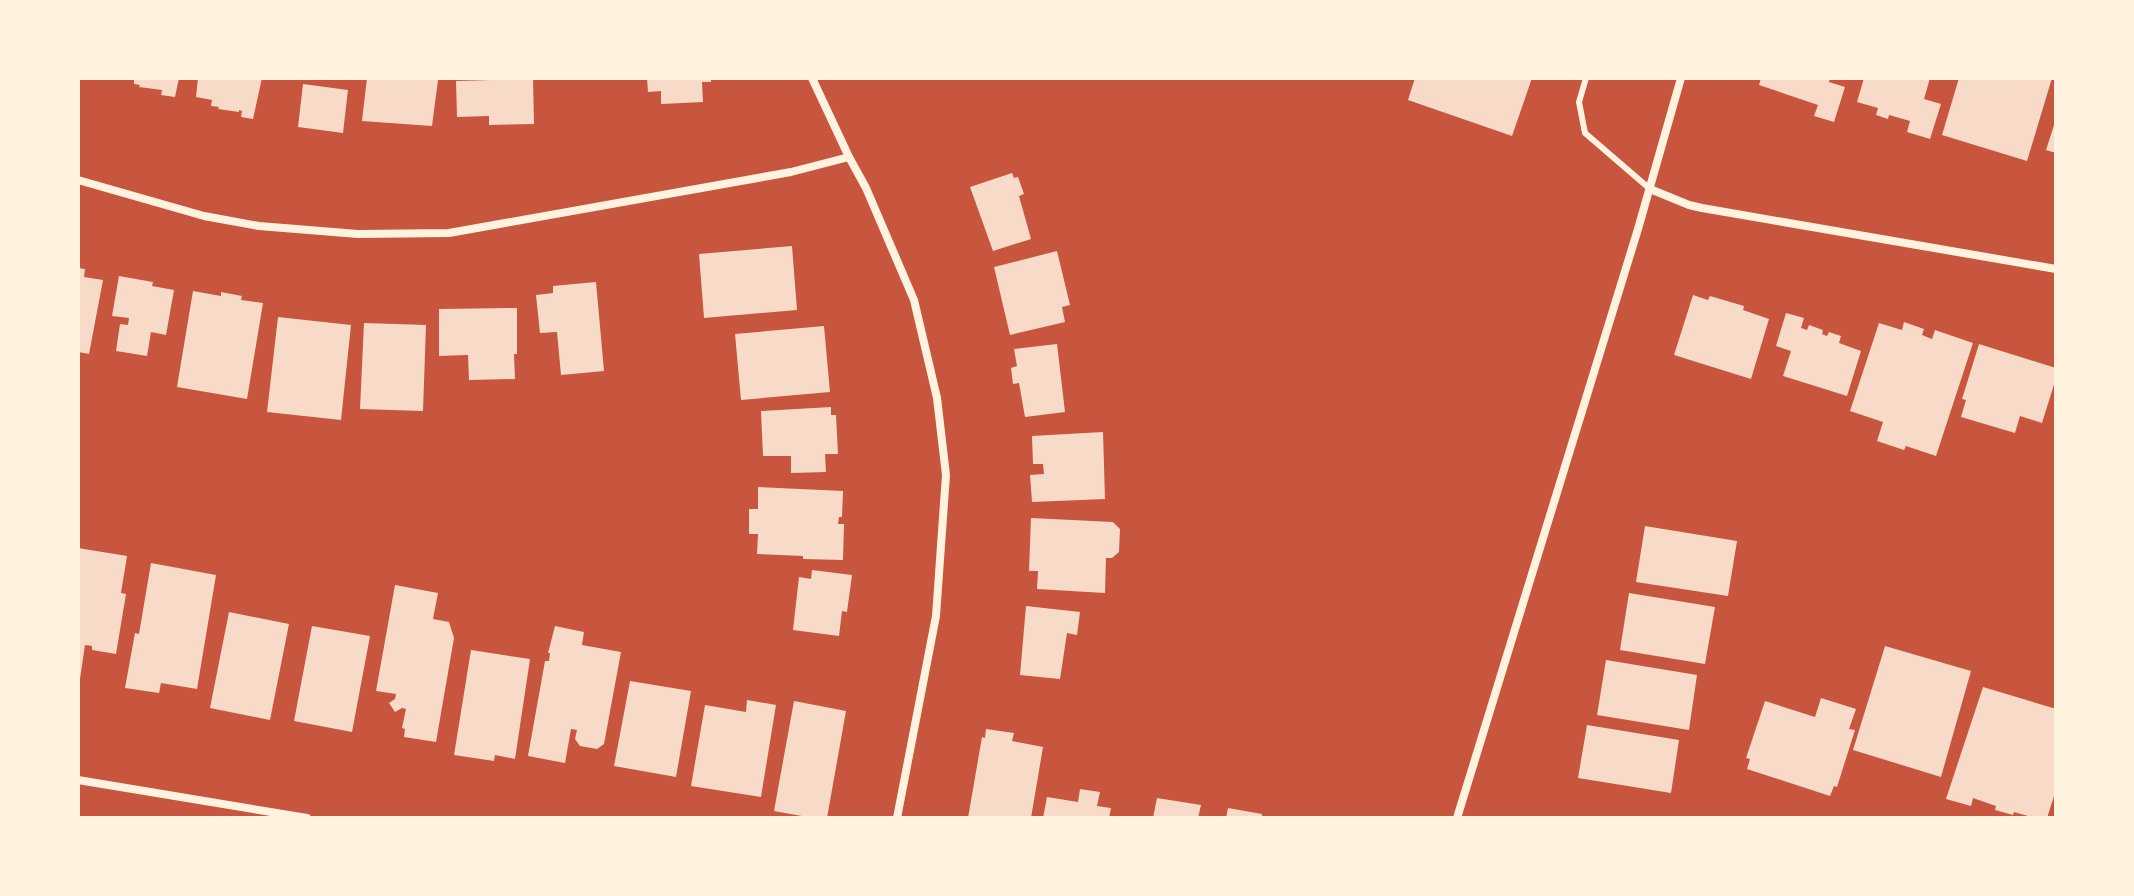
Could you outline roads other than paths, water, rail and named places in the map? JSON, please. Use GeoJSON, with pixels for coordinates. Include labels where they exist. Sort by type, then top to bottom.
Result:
{"type":"FeatureCollection","features":[{"type":"Feature","properties":{"kind":"street"},"geometry":{"type":"LineString","coordinates":[[812,78],[866,188],[914,300],[937,398],[946,475],[936,616],[897,818]]}},
{"type":"Feature","properties":{"kind":"street"},"geometry":{"type":"LineString","coordinates":[[1457,818],[1650,189],[1681,78]]}},
{"type":"Feature","properties":{"kind":"street"},"geometry":{"type":"LineString","coordinates":[[78,180],[204,216],[259,226],[358,234],[449,233],[791,172],[849,157]]}},
{"type":"Feature","properties":{"kind":"street"},"geometry":{"type":"LineString","coordinates":[[1650,189],[1702,208],[2056,269]]}},
{"type":"Feature","properties":{"kind":"street"},"geometry":{"type":"LineString","coordinates":[[78,780],[307,818]]}},
{"type":"Feature","properties":{"kind":"lane"},"geometry":{"type":"LineString","coordinates":[[1586,78],[1579,102],[1585,133],[1650,189]]}}]}
